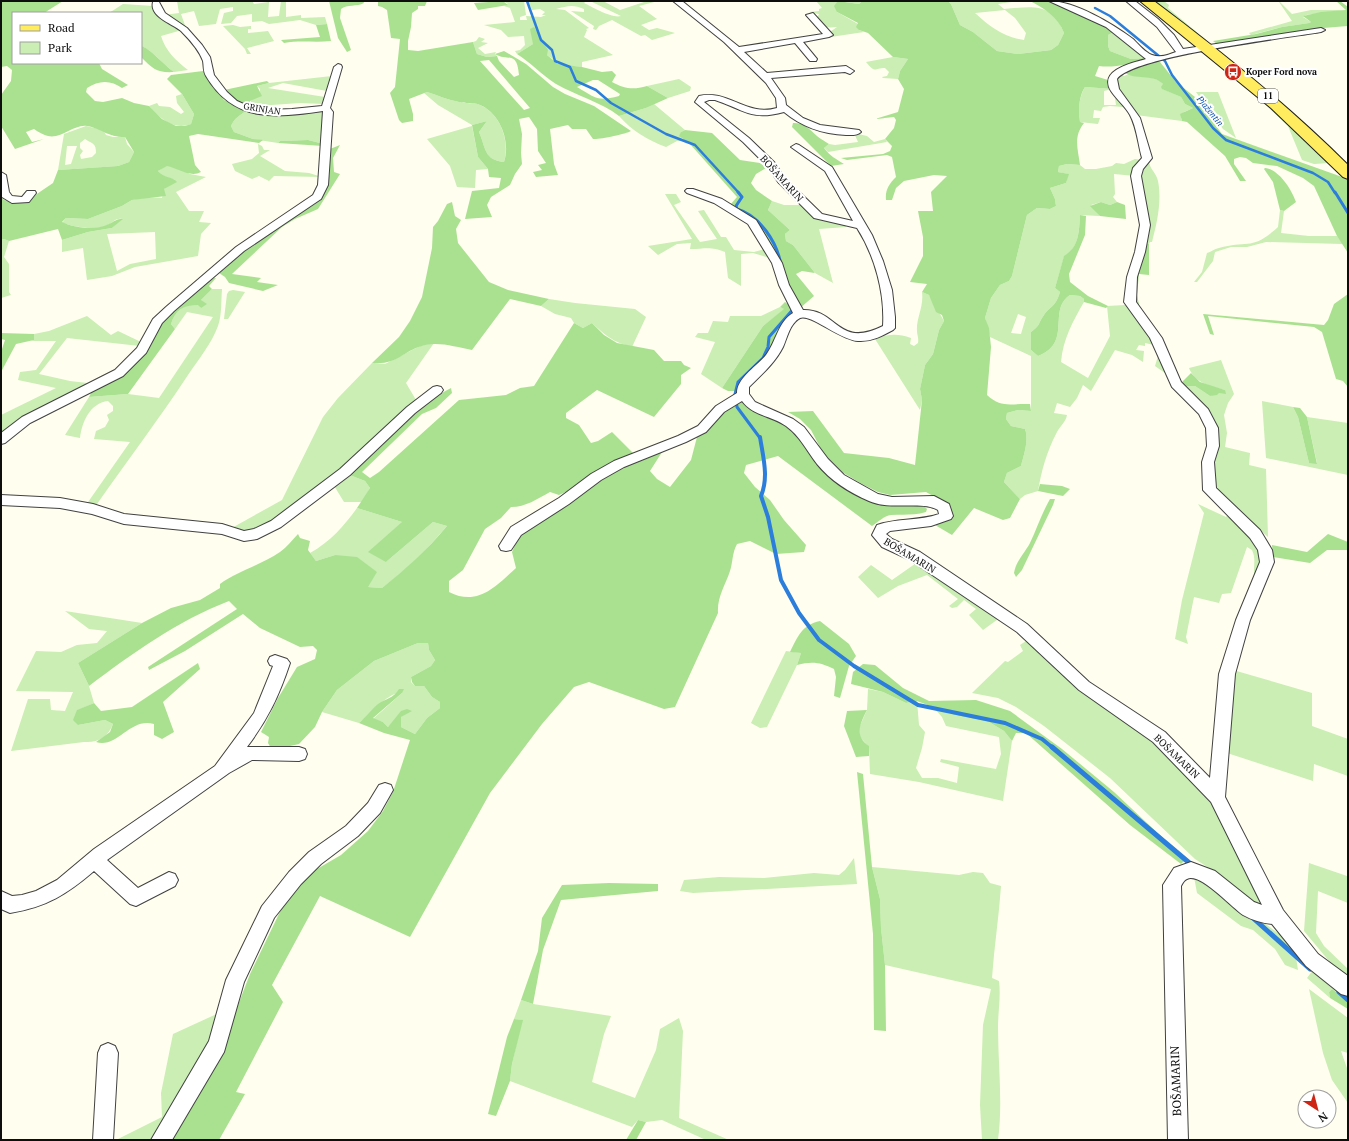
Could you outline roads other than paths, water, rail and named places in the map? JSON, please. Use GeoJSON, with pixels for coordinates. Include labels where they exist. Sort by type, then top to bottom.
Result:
{"type":"FeatureCollection","features":[{"type":"Feature","properties":{"kind":"main road","name":"11"},"geometry":{"type":"LineString","coordinates":[[1146,1],[1209,48],[1283,109],[1324,147],[1348,174]]}},
{"type":"Feature","properties":{"kind":"street"},"geometry":{"type":"LineString","coordinates":[[677,1],[739,50],[765,76],[782,100],[783,107],[791,114],[817,129],[827,132],[856,132]]}},
{"type":"Feature","properties":{"kind":"street"},"geometry":{"type":"LineString","coordinates":[[1053,1],[1109,25],[1140,48],[1147,57],[1161,58]]}},
{"type":"Feature","properties":{"kind":"street"},"geometry":{"type":"LineString","coordinates":[[1130,1],[1169,34],[1179,51],[1182,52]]}},
{"type":"Feature","properties":{"kind":"street","name":"GRINJAN"},"geometry":{"type":"LineString","coordinates":[[156,4],[160,15],[186,31],[207,61],[207,68],[211,77],[223,93],[234,102],[250,108],[277,112],[326,108]]}},
{"type":"Feature","properties":{"kind":"street"},"geometry":{"type":"LineString","coordinates":[[739,50],[829,35],[810,15]]}},
{"type":"Feature","properties":{"kind":"street"},"geometry":{"type":"LineString","coordinates":[[1217,797],[1227,674],[1243,620],[1267,562],[1265,550],[1255,534],[1210,490],[1208,462],[1214,446],[1212,428],[1204,412],[1176,384],[1158,343],[1130,302],[1132,278],[1140,252],[1145,225],[1136,176],[1138,168],[1147,158],[1136,116],[1114,89],[1112,82],[1114,76],[1126,68],[1182,52],[1321,30]]}},
{"type":"Feature","properties":{"kind":"street"},"geometry":{"type":"LineString","coordinates":[[797,40],[813,58]]}},
{"type":"Feature","properties":{"kind":"street"},"geometry":{"type":"LineString","coordinates":[[1,440],[26,420],[119,373],[142,350],[157,321],[170,309],[240,248],[317,197],[323,185],[328,112],[326,108],[338,67]]}},
{"type":"Feature","properties":{"kind":"street"},"geometry":{"type":"LineString","coordinates":[[765,76],[846,69],[850,71]]}},
{"type":"Feature","properties":{"kind":"street","name":"BOŠAMARIN"},"geometry":{"type":"LineString","coordinates":[[783,107],[782,110],[775,113],[763,114],[751,112],[712,96],[702,98],[699,102],[746,140],[772,165],[781,180],[818,216],[861,226]]}},
{"type":"Feature","properties":{"kind":"street"},"geometry":{"type":"LineString","coordinates":[[506,546],[516,531],[564,501],[596,477],[619,464],[682,439],[702,428],[720,409],[743,395],[743,386],[775,352],[792,318],[799,314],[812,314],[846,336],[854,338],[879,335],[889,328],[891,317],[881,269],[866,232],[861,226],[829,169],[796,147]]}},
{"type":"Feature","properties":{"kind":"street"},"geometry":{"type":"LineString","coordinates":[[1,175],[3,191],[8,199],[15,201],[25,200],[31,193]]}},
{"type":"Feature","properties":{"kind":"street"},"geometry":{"type":"LineString","coordinates":[[690,191],[718,201],[752,222],[777,263],[784,285],[799,314]]}},
{"type":"Feature","properties":{"kind":"street"},"geometry":{"type":"LineString","coordinates":[[1,500],[60,503],[93,509],[124,519],[222,529],[244,536],[257,534],[276,524],[345,472],[410,410],[437,390]]}},
{"type":"Feature","properties":{"kind":"street","name":"BOŠAMARIN"},"geometry":{"type":"LineString","coordinates":[[743,395],[751,405],[789,422],[800,430],[823,462],[839,478],[874,498],[892,502],[934,501],[944,507],[946,516],[936,520],[896,524],[882,528],[879,535],[887,543],[915,556],[1022,628],[1054,656],[1084,686],[1159,737],[1185,762],[1217,797],[1277,916],[1312,960],[1348,987]]}},
{"type":"Feature","properties":{"kind":"street"},"geometry":{"type":"LineString","coordinates":[[222,771],[244,740],[266,704],[282,663],[274,661]]}},
{"type":"Feature","properties":{"kind":"street"},"geometry":{"type":"LineString","coordinates":[[1,899],[10,905],[39,898],[63,886],[95,860],[250,753],[299,754]]}},
{"type":"Feature","properties":{"kind":"street"},"geometry":{"type":"LineString","coordinates":[[162,1140],[217,1045],[235,980],[268,912],[295,878],[315,858],[352,831],[374,808],[385,790]]}},
{"type":"Feature","properties":{"kind":"street"},"geometry":{"type":"LineString","coordinates":[[95,860],[136,898],[169,880]]}},
{"type":"Feature","properties":{"kind":"street","name":"BOŠAMARIN"},"geometry":{"type":"LineString","coordinates":[[1178,1140],[1172,885],[1178,875],[1185,870],[1199,871],[1249,908],[1261,914],[1277,916]]}},
{"type":"Feature","properties":{"kind":"street"},"geometry":{"type":"LineString","coordinates":[[103,1140],[108,1054]]}},
{"type":"Feature","properties":{"kind":"waterway"},"geometry":{"type":"LineString","coordinates":[[527,1],[541,40],[552,50],[555,61],[570,67],[576,81],[596,90],[611,103],[666,134],[695,145],[739,193]]}},
{"type":"Feature","properties":{"kind":"waterway","name":"Pjažentin"},"geometry":{"type":"LineString","coordinates":[[1095,8],[1110,16],[1165,61],[1172,75],[1213,128],[1226,140],[1313,173],[1328,182],[1335,193]]}},
{"type":"Feature","properties":{"kind":"waterway"},"geometry":{"type":"LineString","coordinates":[[738,192],[742,197],[736,206],[737,209],[753,217],[766,231],[776,248],[781,265]]}},
{"type":"Feature","properties":{"kind":"waterway","name":"Pjažentin"},"geometry":{"type":"LineString","coordinates":[[1335,192],[1348,213]]}},
{"type":"Feature","properties":{"kind":"waterway"},"geometry":{"type":"LineString","coordinates":[[760,438],[737,407],[735,394],[738,382],[763,358],[768,347],[769,337],[795,307]]}},
{"type":"Feature","properties":{"kind":"waterway"},"geometry":{"type":"LineString","coordinates":[[760,437],[765,474],[765,482],[761,496],[768,517],[781,580],[799,613],[819,640],[854,666],[918,705],[1005,723],[1042,739],[1053,748]]}},
{"type":"Feature","properties":{"kind":"waterway"},"geometry":{"type":"LineString","coordinates":[[1052,747],[1193,866]]}},
{"type":"Feature","properties":{"kind":"waterway"},"geometry":{"type":"LineString","coordinates":[[1253,918],[1310,969]]}},
{"type":"Feature","properties":{"kind":"waterway"},"geometry":{"type":"LineString","coordinates":[[1339,992],[1348,1000]]}},
{"type":"Feature","properties":{"kind":"place","name":"Koper Ford nova"},"geometry":{"type":"Point","coordinates":[1233,72]}}]}
